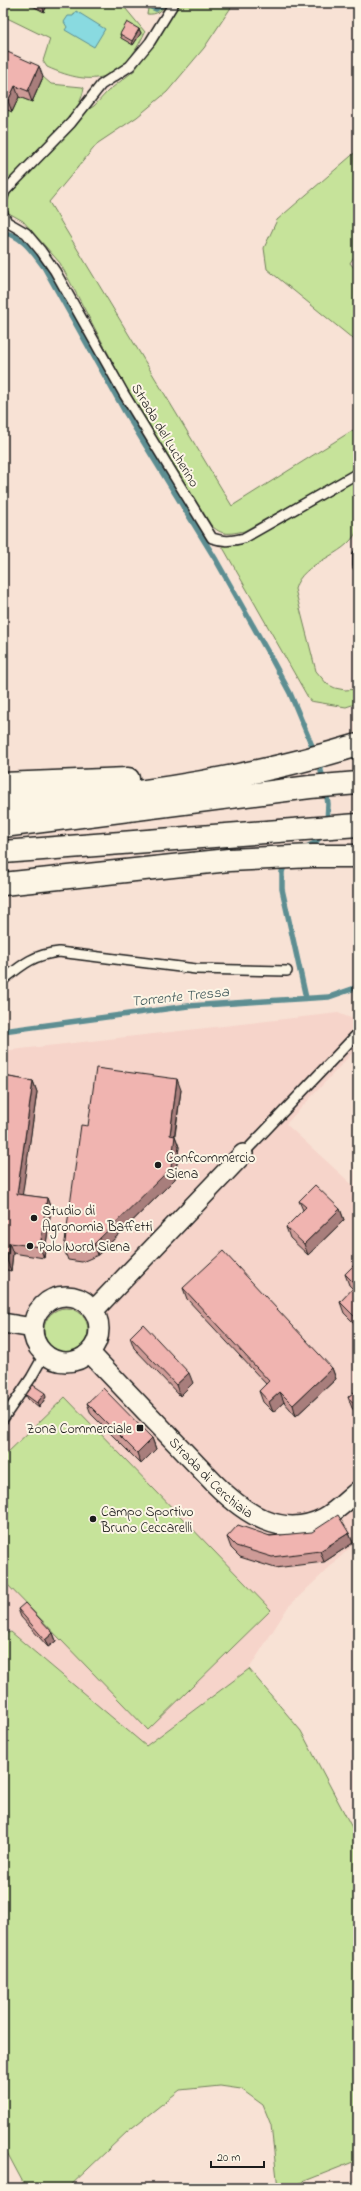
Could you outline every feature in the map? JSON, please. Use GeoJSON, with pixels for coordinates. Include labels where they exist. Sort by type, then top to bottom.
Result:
{"type":"FeatureCollection","features":[{"type":"Feature","properties":{"kind":"highway"},"geometry":{"type":"LineString","coordinates":[[3,784],[150,778],[261,766],[358,736]]}},
{"type":"Feature","properties":{"kind":"highway"},"geometry":{"type":"LineString","coordinates":[[3,805],[102,796],[194,783],[261,766],[358,745]]}},
{"type":"Feature","properties":{"kind":"highway"},"geometry":{"type":"LineString","coordinates":[[8,825],[310,787],[358,783]]}},
{"type":"Feature","properties":{"kind":"highway"},"geometry":{"type":"LineString","coordinates":[[3,852],[358,825]]}},
{"type":"Feature","properties":{"kind":"highway"},"geometry":{"type":"LineString","coordinates":[[3,884],[229,860],[313,856],[358,856]]}},
{"type":"Feature","properties":{"kind":"highway"},"geometry":{"type":"LineString","coordinates":[[3,878],[50,879]]}},
{"type":"Feature","properties":{"kind":"street"},"geometry":{"type":"LineString","coordinates":[[94,1310],[244,1154]]}},
{"type":"Feature","properties":{"kind":"street"},"geometry":{"type":"LineString","coordinates":[[56,1297],[76,1297],[86,1302],[94,1310],[98,1318],[99,1337],[90,1353],[79,1360],[67,1363],[51,1360],[44,1355],[34,1340],[33,1328],[39,1310],[46,1302],[56,1297]]}},
{"type":"Feature","properties":{"kind":"street"},"geometry":{"type":"LineString","coordinates":[[3,1323],[33,1328]]}},
{"type":"Feature","properties":{"kind":"street","name":"Strada di Cerchiaia"},"geometry":{"type":"LineString","coordinates":[[90,1353],[214,1484],[234,1503],[254,1516],[283,1524],[298,1525],[329,1514],[358,1491]]}},
{"type":"Feature","properties":{"kind":"lane"},"geometry":{"type":"LineString","coordinates":[[3,196],[5,191],[72,123],[101,85],[130,66],[150,42],[174,3]]}},
{"type":"Feature","properties":{"kind":"lane","name":"Strada del Lucherino"},"geometry":{"type":"LineString","coordinates":[[4,220],[26,233],[41,250],[124,394],[212,538],[231,542],[244,538],[358,473]]}},
{"type":"Feature","properties":{"kind":"lane"},"geometry":{"type":"LineString","coordinates":[[3,980],[27,960],[43,954],[59,952],[196,969],[287,971]]}},
{"type":"Feature","properties":{"kind":"lane"},"geometry":{"type":"LineString","coordinates":[[244,1154],[358,1033]]}},
{"type":"Feature","properties":{"kind":"lane"},"geometry":{"type":"LineString","coordinates":[[3,1419],[31,1378],[44,1355]]}},
{"type":"Feature","properties":{"kind":"shaded area"},"geometry":{"type":"Polygon","coordinates":[[[338,1013],[358,1021],[358,1047],[286,1124],[358,1190],[358,1540],[288,1607],[249,1669],[146,1746],[3,1625],[3,1051],[338,1013]]]}},
{"type":"Feature","properties":{"kind":"green space"},"geometry":{"type":"Polygon","coordinates":[[[3,3],[121,3],[145,32],[127,61],[117,70],[106,76],[80,78],[64,74],[47,67],[43,61],[50,39],[3,16],[3,3]]]}},
{"type":"Feature","properties":{"kind":"green space"},"geometry":{"type":"Polygon","coordinates":[[[139,3],[167,3],[159,12],[147,14],[148,9],[139,3]]]}},
{"type":"Feature","properties":{"kind":"green space"},"geometry":{"type":"Polygon","coordinates":[[[180,3],[234,3],[204,48],[167,92],[137,117],[98,143],[49,202],[232,506],[358,427],[358,468],[244,531],[230,533],[222,533],[211,525],[126,387],[60,263],[23,221],[7,212],[6,208],[9,196],[13,191],[84,112],[94,106],[108,91],[135,70],[180,3]]]}},
{"type":"Feature","properties":{"kind":"green space"},"geometry":{"type":"Polygon","coordinates":[[[43,77],[51,84],[84,88],[82,97],[69,119],[3,187],[3,108],[19,97],[32,102],[43,77]]]}},
{"type":"Feature","properties":{"kind":"green space"},"geometry":{"type":"Polygon","coordinates":[[[358,150],[358,250],[350,263],[358,273],[358,343],[267,269],[264,248],[277,220],[358,150]]]}},
{"type":"Feature","properties":{"kind":"green space"},"geometry":{"type":"Polygon","coordinates":[[[358,479],[359,514],[357,531],[351,540],[343,547],[306,572],[299,579],[295,589],[316,671],[327,684],[335,688],[345,690],[358,689],[358,703],[346,707],[310,701],[221,544],[232,546],[246,542],[358,479]]]}},
{"type":"Feature","properties":{"kind":"green space"},"geometry":{"type":"Polygon","coordinates":[[[66,1308],[78,1312],[84,1318],[88,1330],[84,1342],[78,1348],[66,1352],[54,1348],[48,1342],[44,1330],[48,1318],[54,1312],[66,1308]]]}},
{"type":"Feature","properties":{"kind":"green space","name":"Campo Sportivo Bruno Ceccarelli"},"geometry":{"type":"Polygon","coordinates":[[[65,1397],[271,1610],[148,1730],[3,1580],[3,1457],[65,1397]]]}},
{"type":"Feature","properties":{"kind":"green space"},"geometry":{"type":"Polygon","coordinates":[[[11,1632],[146,1746],[249,1669],[301,1731],[358,1839],[358,2160],[287,2188],[278,2188],[271,2125],[263,2105],[241,2089],[220,2086],[180,2090],[128,2131],[68,2188],[26,2188],[3,2145],[3,1634],[11,1632]]]}},
{"type":"Feature","properties":{"kind":"water"},"geometry":{"type":"Polygon","coordinates":[[[76,11],[105,29],[94,47],[65,30],[67,27],[64,22],[68,16],[73,16],[76,11]]]}},
{"type":"Feature","properties":{"kind":"building"},"geometry":{"type":"Polygon","coordinates":[[[127,22],[139,29],[132,41],[120,34],[127,22]]]}},
{"type":"Feature","properties":{"kind":"building"},"geometry":{"type":"Polygon","coordinates":[[[3,50],[39,66],[28,91],[15,86],[8,101],[3,99],[3,50]]]}},
{"type":"Feature","properties":{"kind":"building"},"geometry":{"type":"Polygon","coordinates":[[[96,1068],[177,1079],[170,1135],[175,1136],[171,1168],[94,1244],[78,1251],[64,1249],[81,1125],[88,1126],[96,1068]]]}},
{"type":"Feature","properties":{"kind":"building"},"geometry":{"type":"Polygon","coordinates":[[[3,1076],[33,1081],[17,1194],[47,1198],[40,1247],[9,1243],[7,1260],[3,1259],[3,1076]]]}},
{"type":"Feature","properties":{"kind":"building"},"geometry":{"type":"Polygon","coordinates":[[[315,1185],[340,1209],[304,1244],[286,1227],[306,1207],[299,1201],[315,1185]]]}},
{"type":"Feature","properties":{"kind":"building"},"geometry":{"type":"Polygon","coordinates":[[[223,1251],[332,1368],[293,1405],[280,1392],[269,1402],[259,1391],[269,1381],[183,1288],[223,1251]]]}},
{"type":"Feature","properties":{"kind":"building"},"geometry":{"type":"Polygon","coordinates":[[[358,1261],[358,1320],[340,1302],[356,1285],[345,1274],[358,1261]]]}},
{"type":"Feature","properties":{"kind":"building"},"geometry":{"type":"Polygon","coordinates":[[[143,1324],[189,1373],[176,1385],[130,1337],[143,1324]]]}},
{"type":"Feature","properties":{"kind":"building"},"geometry":{"type":"Polygon","coordinates":[[[33,1385],[45,1393],[37,1403],[26,1395],[33,1385]]]}},
{"type":"Feature","properties":{"kind":"building"},"geometry":{"type":"Polygon","coordinates":[[[103,1388],[152,1438],[137,1453],[87,1403],[103,1388]]]}},
{"type":"Feature","properties":{"kind":"building"},"geometry":{"type":"Polygon","coordinates":[[[358,1389],[358,1408],[348,1397],[358,1389]]]}},
{"type":"Feature","properties":{"kind":"building"},"geometry":{"type":"Polygon","coordinates":[[[338,1515],[349,1533],[320,1551],[272,1557],[236,1546],[227,1537],[238,1525],[270,1536],[312,1532],[338,1515]]]}},
{"type":"Feature","properties":{"kind":"building"},"geometry":{"type":"Polygon","coordinates":[[[25,1603],[53,1633],[45,1640],[18,1609],[25,1603]]]}},
{"type":"Feature","properties":{"kind":"waterway"},"geometry":{"type":"LineString","coordinates":[[142,3],[156,9],[164,3]]}},
{"type":"Feature","properties":{"kind":"waterway"},"geometry":{"type":"LineString","coordinates":[[3,233],[10,234],[22,241],[44,267],[124,410],[216,560],[270,656],[290,693],[315,753]]}},
{"type":"Feature","properties":{"kind":"waterway"},"geometry":{"type":"LineString","coordinates":[[318,761],[324,781]]}},
{"type":"Feature","properties":{"kind":"waterway"},"geometry":{"type":"LineString","coordinates":[[326,790],[328,804],[327,823]]}},
{"type":"Feature","properties":{"kind":"waterway"},"geometry":{"type":"LineString","coordinates":[[304,848],[315,843],[323,833]]}},
{"type":"Feature","properties":{"kind":"waterway"},"geometry":{"type":"LineString","coordinates":[[286,861],[282,872],[282,889],[306,998]]}},
{"type":"Feature","properties":{"kind":"waterway","name":"Torrente Tressa"},"geometry":{"type":"LineString","coordinates":[[3,1031],[188,1006],[329,997],[358,987]]}},
{"type":"Feature","properties":{"kind":"place","name":"Confcommercio Siena"},"geometry":{"type":"Point","coordinates":[158,1165]}},
{"type":"Feature","properties":{"kind":"place","name":"Studio di Agronomia Baffetti"},"geometry":{"type":"Point","coordinates":[34,1218]}},
{"type":"Feature","properties":{"kind":"place","name":"Polo Nord Siena"},"geometry":{"type":"Point","coordinates":[30,1246]}},
{"type":"Feature","properties":{"kind":"place","name":"Zona Commerciale"},"geometry":{"type":"Point","coordinates":[140,1428]}},
{"type":"Feature","properties":{"kind":"place","name":"Campo Sportivo Bruno Ceccarelli"},"geometry":{"type":"Point","coordinates":[93,1519]}}]}
